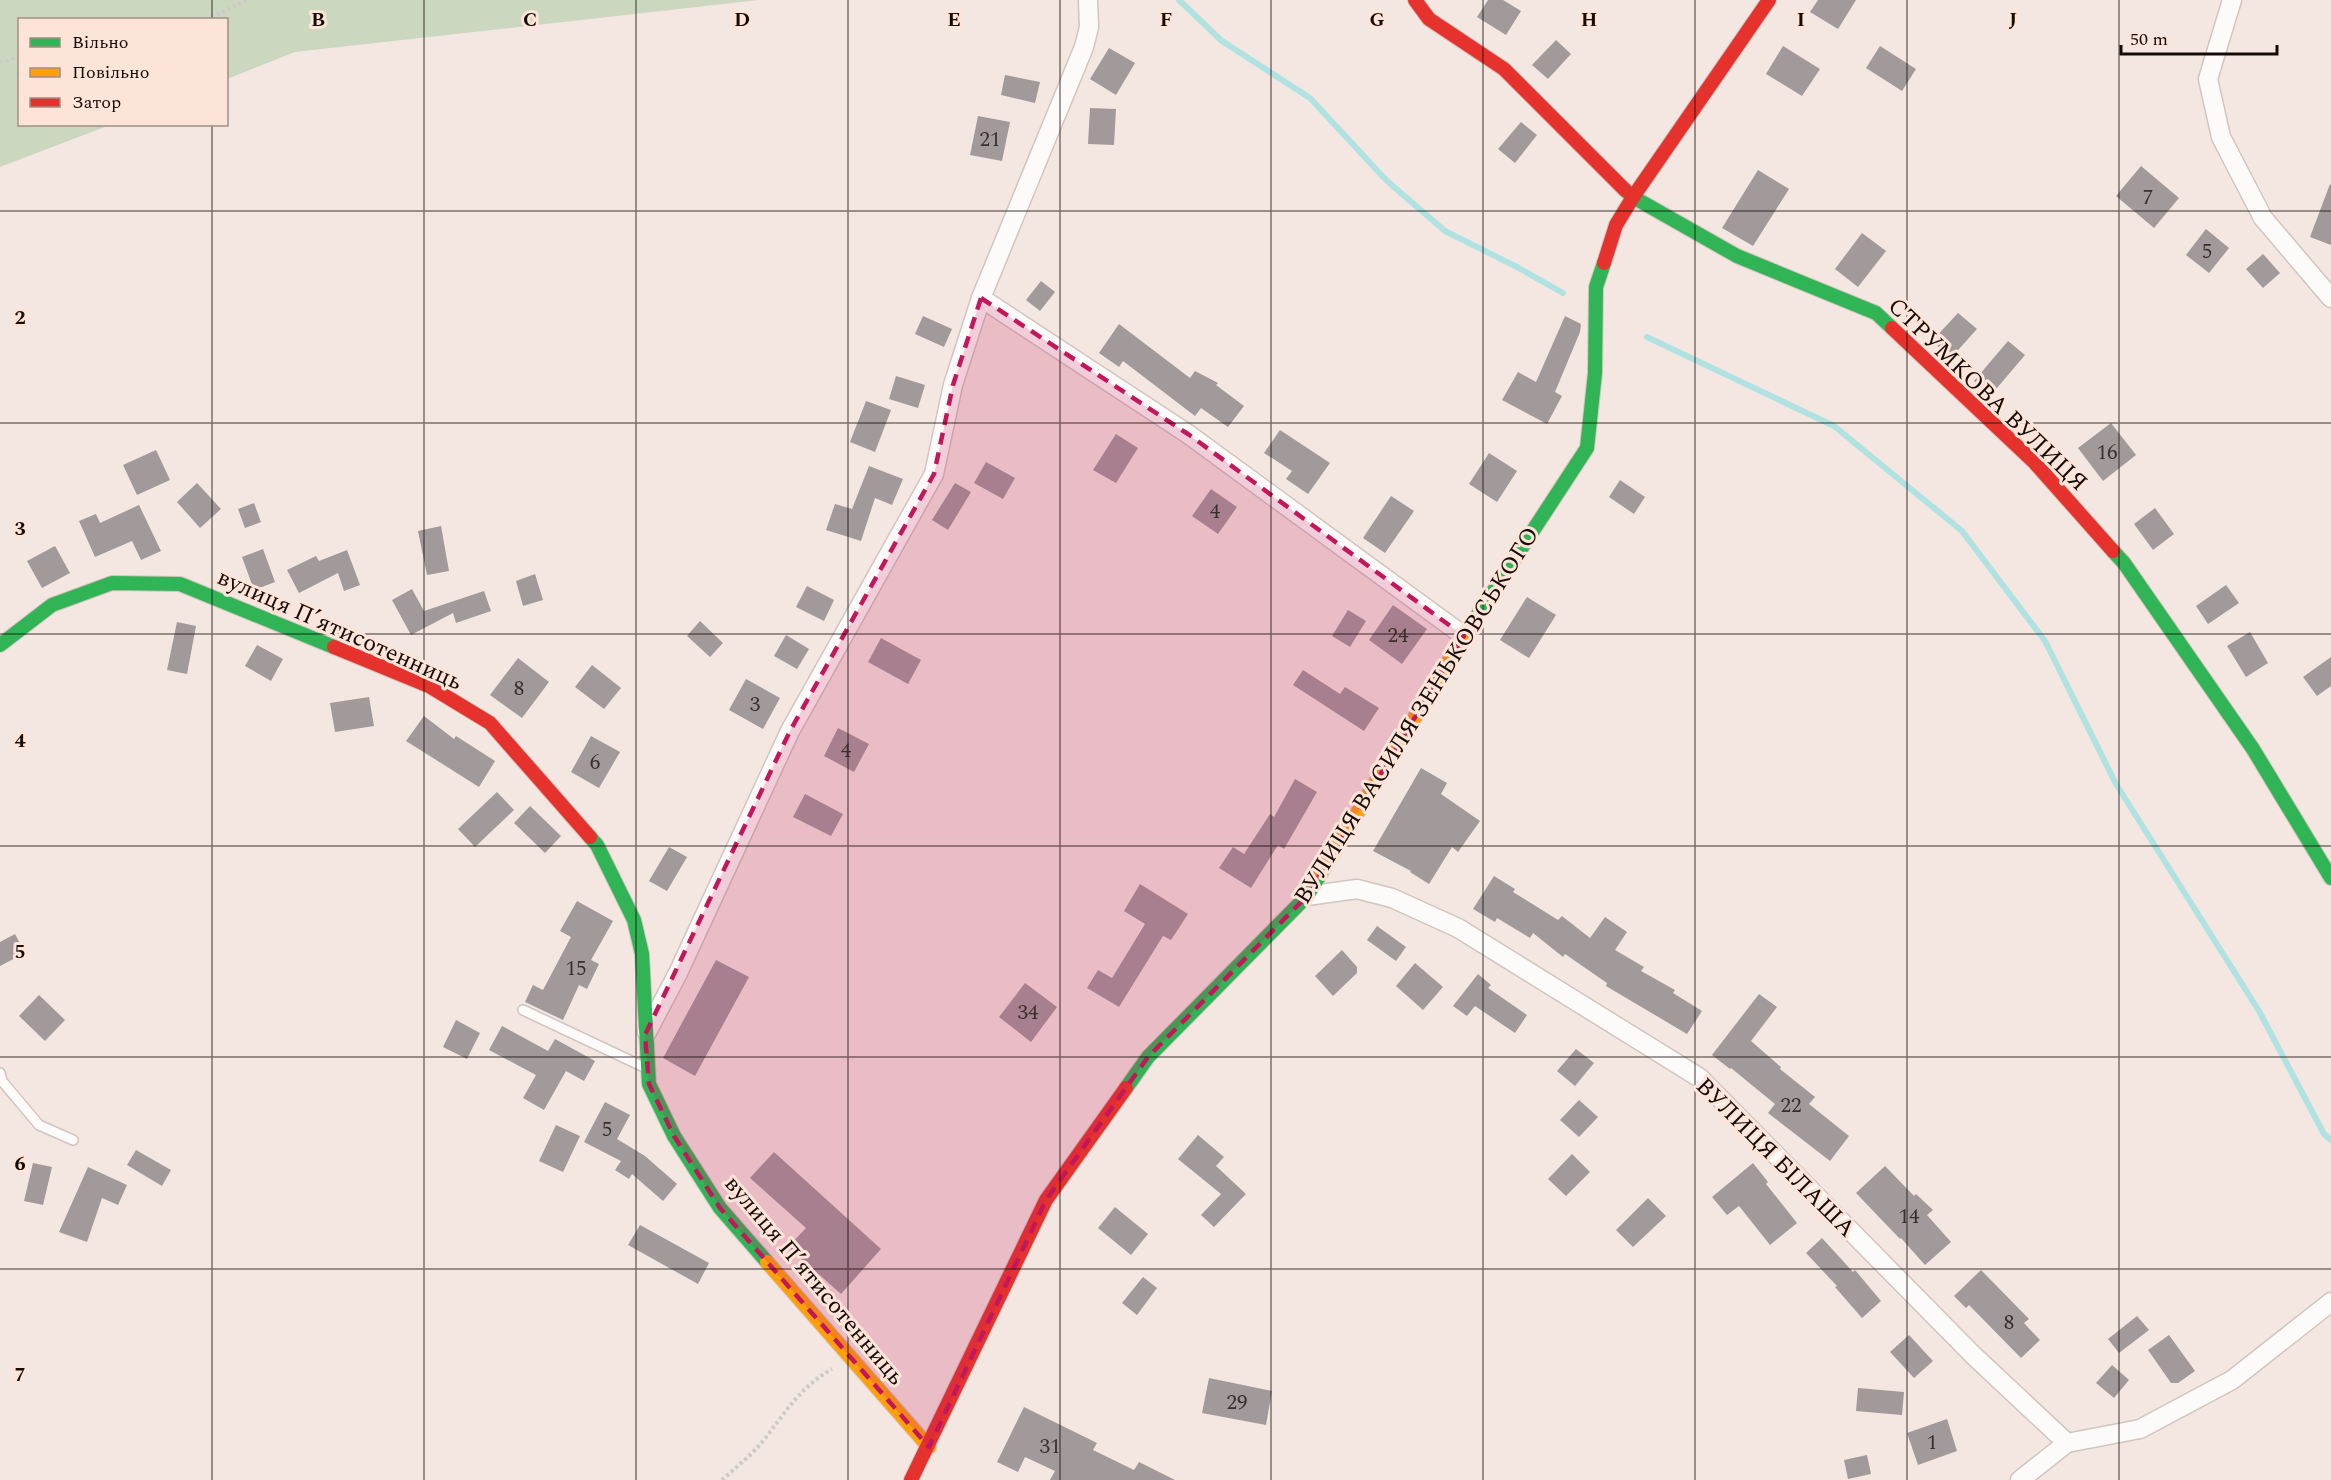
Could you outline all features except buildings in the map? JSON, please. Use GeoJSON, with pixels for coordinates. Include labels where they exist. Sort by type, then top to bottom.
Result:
{"type":"FeatureCollection","features":[{"type":"Feature","properties":{"kind":"street"},"geometry":{"type":"LineString","coordinates":[[645,1035],[678,973],[790,730],[934,474],[953,385],[981,297],[1084,46],[1089,27],[1089,0]]}},
{"type":"Feature","properties":{"kind":"street","name":"СТРУМКОВА ВУЛИЦЯ"},"geometry":{"type":"LineString","coordinates":[[1415,0],[1428,19],[1504,69],[1633,197],[1737,255],[1876,313],[2035,463],[2124,563],[2253,749],[2331,878]]}},
{"type":"Feature","properties":{"kind":"street","name":"ВУЛИЦЯ ВАСИЛЯ ЗЕНЬКОВСЬКОГО"},"geometry":{"type":"LineString","coordinates":[[911,1480],[929,1447],[1046,1200],[1148,1057],[1307,896],[1464,636],[1587,448],[1595,373],[1596,287],[1616,225],[1769,0]]}},
{"type":"Feature","properties":{"kind":"street"},"geometry":{"type":"LineString","coordinates":[[2232,0],[2208,79],[2221,137],[2262,218],[2331,298]]}},
{"type":"Feature","properties":{"kind":"street"},"geometry":{"type":"LineString","coordinates":[[981,297],[1188,434],[1464,636]]}},
{"type":"Feature","properties":{"kind":"street","name":"вулиця Пʼятисотенниць"},"geometry":{"type":"LineString","coordinates":[[0,645],[52,605],[112,583],[180,584],[429,686],[490,723],[597,845],[634,920],[642,954],[649,1084],[674,1136],[720,1208],[929,1447]]}},
{"type":"Feature","properties":{"kind":"street","name":"ВУЛИЦЯ БІЛАША"},"geometry":{"type":"LineString","coordinates":[[1307,896],[1357,889],[1402,902],[1458,928],[1700,1078],[1973,1354],[2067,1443]]}},
{"type":"Feature","properties":{"kind":"street"},"geometry":{"type":"LineString","coordinates":[[2020,1480],[2067,1443],[2140,1430],[2232,1380],[2331,1302]]}},
{"type":"Feature","properties":{"kind":"lane"},"geometry":{"type":"LineString","coordinates":[[522,1010],[648,1069]]}},
{"type":"Feature","properties":{"kind":"lane"},"geometry":{"type":"LineString","coordinates":[[0,1073],[2,1082],[39,1125],[73,1140]]}},
{"type":"Feature","properties":{"kind":"path"},"geometry":{"type":"LineString","coordinates":[[210,18],[248,0]]}},
{"type":"Feature","properties":{"kind":"path"},"geometry":{"type":"LineString","coordinates":[[0,63],[18,57]]}},
{"type":"Feature","properties":{"kind":"path"},"geometry":{"type":"LineString","coordinates":[[722,1480],[762,1442],[789,1404],[820,1376],[851,1359]]}},
{"type":"Feature","properties":{"kind":"highlighted area"},"geometry":{"type":"Polygon","coordinates":[[[981,298],[1188,434],[1464,636],[1307,896],[1148,1057],[1046,1200],[929,1447],[720,1208],[674,1136],[649,1084],[645,1035],[790,731],[934,474],[953,385],[981,298]]]}},
{"type":"Feature","properties":{"kind":"green space"},"geometry":{"type":"Polygon","coordinates":[[[0,0],[759,0],[295,52],[228,79],[228,18],[18,18],[18,126],[107,126],[0,167],[0,0]]]}},
{"type":"Feature","properties":{"kind":"waterway"},"geometry":{"type":"LineString","coordinates":[[1179,0],[1222,41],[1310,98],[1386,180],[1445,231],[1563,293]]}},
{"type":"Feature","properties":{"kind":"waterway"},"geometry":{"type":"LineString","coordinates":[[1647,337],[1834,426],[1962,531],[2045,641],[2116,784],[2259,1011],[2324,1134],[2331,1140]]}},
{"type":"Feature","properties":{"kind":"traffic: fast"},"geometry":{"type":"LineString","coordinates":[[1625,190],[1633,197],[1737,256],[1876,313],[1892,328]]}},
{"type":"Feature","properties":{"kind":"traffic: fast"},"geometry":{"type":"LineString","coordinates":[[1466,633],[1587,448],[1595,373],[1596,287],[1604,263]]}},
{"type":"Feature","properties":{"kind":"traffic: fast"},"geometry":{"type":"LineString","coordinates":[[2113,551],[2124,563],[2253,749],[2331,878]]}},
{"type":"Feature","properties":{"kind":"traffic: fast"},"geometry":{"type":"LineString","coordinates":[[0,645],[52,605],[112,583],[180,584],[334,647]]}},
{"type":"Feature","properties":{"kind":"traffic: fast"},"geometry":{"type":"LineString","coordinates":[[590,837],[597,845],[634,920],[642,954],[649,1084],[674,1136],[720,1208],[767,1262]]}},
{"type":"Feature","properties":{"kind":"traffic: fast"},"geometry":{"type":"LineString","coordinates":[[1126,1088],[1148,1057],[1307,896],[1321,873]]}},
{"type":"Feature","properties":{"kind":"traffic: slow"},"geometry":{"type":"LineString","coordinates":[[1321,873],[1466,633]]}},
{"type":"Feature","properties":{"kind":"traffic: slow"},"geometry":{"type":"LineString","coordinates":[[767,1262],[929,1447]]}},
{"type":"Feature","properties":{"kind":"traffic: jam"},"geometry":{"type":"LineString","coordinates":[[1415,0],[1429,19],[1504,69],[1625,190]]}},
{"type":"Feature","properties":{"kind":"traffic: jam"},"geometry":{"type":"LineString","coordinates":[[1604,263],[1616,225],[1633,197],[1769,0]]}},
{"type":"Feature","properties":{"kind":"traffic: jam"},"geometry":{"type":"LineString","coordinates":[[1892,328],[2035,463],[2113,551]]}},
{"type":"Feature","properties":{"kind":"traffic: jam"},"geometry":{"type":"LineString","coordinates":[[334,647],[429,686],[490,723],[590,837]]}},
{"type":"Feature","properties":{"kind":"traffic: jam"},"geometry":{"type":"LineString","coordinates":[[911,1480],[1046,1200],[1126,1088]]}}]}
